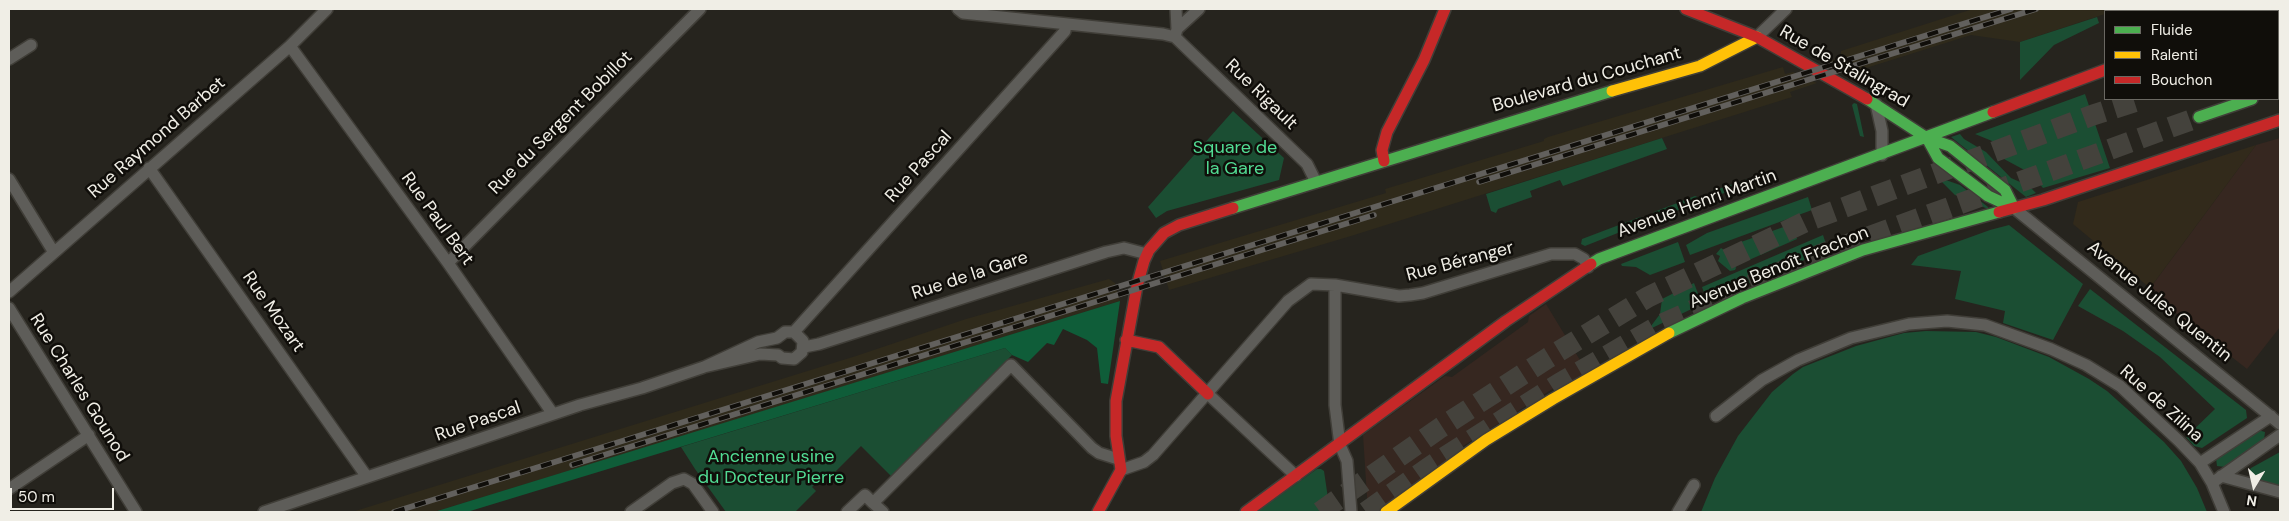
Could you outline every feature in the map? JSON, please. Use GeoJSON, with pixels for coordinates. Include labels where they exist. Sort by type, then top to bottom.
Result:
{"type":"FeatureCollection","features":[{"type":"Feature","properties":{"kind":"main road"},"geometry":{"type":"LineString","coordinates":[[1384,161],[1382,150],[1386,132],[1424,60],[1445,9]]}},
{"type":"Feature","properties":{"kind":"main road","name":"Rue de Stalingrad"},"geometry":{"type":"LineString","coordinates":[[1686,9],[1757,37],[1876,104],[1927,138],[1950,146],[2005,190],[2014,208]]}},
{"type":"Feature","properties":{"kind":"main road","name":"Boulevard du Couchant"},"geometry":{"type":"LineString","coordinates":[[1147,254],[1156,240],[1178,225],[1559,105],[1700,66],[1757,37]]}},
{"type":"Feature","properties":{"kind":"main road","name":"Avenue Henri Martin"},"geometry":{"type":"LineString","coordinates":[[1246,512],[1340,445],[1506,321],[1599,259],[1882,155],[2104,70]]}},
{"type":"Feature","properties":{"kind":"main road"},"geometry":{"type":"LineString","coordinates":[[2199,117],[2249,100]]}},
{"type":"Feature","properties":{"kind":"main road","name":"Avenue Benoît Frachon"},"geometry":{"type":"LineString","coordinates":[[1386,512],[1486,440],[1672,332],[1719,309],[1790,278],[1864,250],[1926,231],[2014,208],[2280,120]]}},
{"type":"Feature","properties":{"kind":"main road","name":"Rue de Stalingrad"},"geometry":{"type":"LineString","coordinates":[[1927,138],[1938,158],[1988,196],[2014,208]]}},
{"type":"Feature","properties":{"kind":"main road"},"geometry":{"type":"LineString","coordinates":[[1098,512],[1120,464],[1116,436],[1116,401],[1140,272],[1147,254]]}},
{"type":"Feature","properties":{"kind":"main road"},"geometry":{"type":"LineString","coordinates":[[1126,340],[1159,347],[1208,394]]}},
{"type":"Feature","properties":{"kind":"street","name":"Rue Raymond Barbet"},"geometry":{"type":"LineString","coordinates":[[9,292],[53,251],[290,46],[327,9]]}},
{"type":"Feature","properties":{"kind":"street","name":"Rue du Sergent Bobillot"},"geometry":{"type":"LineString","coordinates":[[448,263],[700,9]]}},
{"type":"Feature","properties":{"kind":"street"},"geometry":{"type":"LineString","coordinates":[[958,9],[963,13],[1163,34],[1176,33],[1199,9]]}},
{"type":"Feature","properties":{"kind":"street"},"geometry":{"type":"LineString","coordinates":[[1176,9],[1176,33]]}},
{"type":"Feature","properties":{"kind":"street","name":"Boulevard du Couchant"},"geometry":{"type":"LineString","coordinates":[[1757,37],[1786,9]]}},
{"type":"Feature","properties":{"kind":"street","name":"Rue Pascal"},"geometry":{"type":"LineString","coordinates":[[704,367],[758,342],[777,338],[785,332],[794,332],[1065,31],[1066,24]]}},
{"type":"Feature","properties":{"kind":"street","name":"Rue Rigault"},"geometry":{"type":"LineString","coordinates":[[1176,33],[1307,164],[1316,182]]}},
{"type":"Feature","properties":{"kind":"street"},"geometry":{"type":"LineString","coordinates":[[9,59],[31,45]]}},
{"type":"Feature","properties":{"kind":"street","name":"Rue Paul Bert"},"geometry":{"type":"LineString","coordinates":[[290,46],[448,263],[554,414]]}},
{"type":"Feature","properties":{"kind":"street"},"geometry":{"type":"LineString","coordinates":[[1876,104],[1882,130],[1882,155]]}},
{"type":"Feature","properties":{"kind":"street","name":"Rue Mozart"},"geometry":{"type":"LineString","coordinates":[[149,168],[367,477]]}},
{"type":"Feature","properties":{"kind":"street"},"geometry":{"type":"LineString","coordinates":[[9,179],[53,251]]}},
{"type":"Feature","properties":{"kind":"street","name":"Avenue Jules Quentin"},"geometry":{"type":"LineString","coordinates":[[2014,208],[2276,420]]}},
{"type":"Feature","properties":{"kind":"street","name":"Rue de la Gare"},"geometry":{"type":"LineString","coordinates":[[804,347],[820,344],[1106,252],[1124,248],[1147,254]]}},
{"type":"Feature","properties":{"kind":"street","name":"Rue Béranger"},"geometry":{"type":"LineString","coordinates":[[1120,464],[1144,462],[1153,455],[1288,301],[1311,284],[1335,285],[1399,296],[1423,294],[1551,254],[1568,252],[1580,256],[1588,267]]}},
{"type":"Feature","properties":{"kind":"street"},"geometry":{"type":"LineString","coordinates":[[1335,285],[1334,405],[1340,445],[1346,461],[1351,512]]}},
{"type":"Feature","properties":{"kind":"street","name":"Rue Charles Gounod"},"geometry":{"type":"LineString","coordinates":[[9,308],[136,512]]}},
{"type":"Feature","properties":{"kind":"street","name":"Rue de Zilina"},"geometry":{"type":"LineString","coordinates":[[1716,416],[1762,380],[1798,360],[1851,338],[1891,326],[1947,321],[1985,325],[2036,343],[2086,366],[2120,386],[2217,479],[2224,512]]}},
{"type":"Feature","properties":{"kind":"street"},"geometry":{"type":"LineString","coordinates":[[794,332],[801,337],[804,347]]}},
{"type":"Feature","properties":{"kind":"street"},"geometry":{"type":"LineString","coordinates":[[777,338],[775,343],[778,355]]}},
{"type":"Feature","properties":{"kind":"street","name":"Rue Pascal"},"geometry":{"type":"LineString","coordinates":[[264,512],[554,414],[642,388],[704,367],[760,354],[778,355],[788,360],[794,360],[804,347]]}},
{"type":"Feature","properties":{"kind":"street"},"geometry":{"type":"LineString","coordinates":[[874,503],[1011,365],[1092,448],[1120,464]]}},
{"type":"Feature","properties":{"kind":"street"},"geometry":{"type":"LineString","coordinates":[[1208,394],[1296,476]]}},
{"type":"Feature","properties":{"kind":"street"},"geometry":{"type":"LineString","coordinates":[[2200,463],[2276,420]]}},
{"type":"Feature","properties":{"kind":"street"},"geometry":{"type":"LineString","coordinates":[[9,489],[89,435]]}},
{"type":"Feature","properties":{"kind":"street"},"geometry":{"type":"LineString","coordinates":[[2217,479],[2280,435]]}},
{"type":"Feature","properties":{"kind":"street"},"geometry":{"type":"LineString","coordinates":[[631,512],[672,483],[684,479],[693,484],[713,512]]}},
{"type":"Feature","properties":{"kind":"street"},"geometry":{"type":"LineString","coordinates":[[2217,479],[2280,492]]}},
{"type":"Feature","properties":{"kind":"street"},"geometry":{"type":"LineString","coordinates":[[1678,512],[1694,485]]}},
{"type":"Feature","properties":{"kind":"street"},"geometry":{"type":"LineString","coordinates":[[848,512],[865,495],[883,512]]}},
{"type":"Feature","properties":{"kind":"shaded area"},"geometry":{"type":"Polygon","coordinates":[[[1973,9],[2122,9],[2104,10],[2104,14],[2020,42],[1971,35],[1847,74],[1826,63],[1841,57],[1841,51],[1973,9]]]}},
{"type":"Feature","properties":{"kind":"shaded area"},"geometry":{"type":"Polygon","coordinates":[[[1783,67],[1785,74],[1793,72],[1817,83],[1790,92],[1792,97],[1351,236],[1169,290],[1160,261],[1386,193],[1385,189],[1544,141],[1548,137],[1783,67]]]}},
{"type":"Feature","properties":{"kind":"shaded area"},"geometry":{"type":"Polygon","coordinates":[[[2280,138],[2280,327],[2247,369],[2148,291],[2256,145],[2280,138]]]}},
{"type":"Feature","properties":{"kind":"shaded area"},"geometry":{"type":"Polygon","coordinates":[[[2256,145],[2150,288],[2073,224],[2078,202],[2256,145]]]}},
{"type":"Feature","properties":{"kind":"shaded area"},"geometry":{"type":"Polygon","coordinates":[[[1109,279],[1115,283],[1120,301],[680,437],[434,512],[352,512],[856,356],[966,319],[1109,279]]]}},
{"type":"Feature","properties":{"kind":"shaded area"},"geometry":{"type":"Polygon","coordinates":[[[1546,304],[1586,370],[1584,376],[1560,390],[1554,388],[1449,455],[1448,461],[1375,512],[1368,512],[1363,435],[1445,376],[1452,377],[1528,322],[1529,316],[1546,304]]]}},
{"type":"Feature","properties":{"kind":"green space"},"geometry":{"type":"Polygon","coordinates":[[[2097,17],[2099,23],[2054,45],[2020,80],[2020,42],[2097,17]]]}},
{"type":"Feature","properties":{"kind":"green space"},"geometry":{"type":"Polygon","coordinates":[[[2085,94],[2110,168],[2043,188],[2030,173],[2004,159],[1998,153],[1992,141],[1975,134],[2085,94]]]}},
{"type":"Feature","properties":{"kind":"green space"},"geometry":{"type":"Polygon","coordinates":[[[1854,103],[1857,104],[1864,137],[1860,136],[1852,105],[1854,103]]]}},
{"type":"Feature","properties":{"kind":"green space","name":"Square de la Gare"},"geometry":{"type":"Polygon","coordinates":[[[1233,111],[1284,158],[1279,180],[1167,211],[1156,218],[1148,207],[1233,111]]]}},
{"type":"Feature","properties":{"kind":"green space"},"geometry":{"type":"Polygon","coordinates":[[[1960,134],[1964,139],[1986,152],[2011,178],[2029,186],[2036,193],[2026,197],[1951,137],[1960,134]]]}},
{"type":"Feature","properties":{"kind":"green space"},"geometry":{"type":"Polygon","coordinates":[[[1662,138],[1667,149],[1563,186],[1560,180],[1530,191],[1532,197],[1498,209],[1496,213],[1491,211],[1486,194],[1662,138]]]}},
{"type":"Feature","properties":{"kind":"green space"},"geometry":{"type":"Polygon","coordinates":[[[1748,179],[1751,182],[1749,185],[1712,197],[1712,191],[1748,179]]]}},
{"type":"Feature","properties":{"kind":"green space"},"geometry":{"type":"Polygon","coordinates":[[[1943,179],[1960,185],[1988,207],[1988,209],[1955,195],[1941,181],[1943,179]]]}},
{"type":"Feature","properties":{"kind":"green space"},"geometry":{"type":"Polygon","coordinates":[[[1695,196],[1700,198],[1700,202],[1657,218],[1653,215],[1654,212],[1695,196]]]}},
{"type":"Feature","properties":{"kind":"green space"},"geometry":{"type":"Polygon","coordinates":[[[1808,197],[1812,210],[1690,255],[1686,245],[1707,233],[1808,197]]]}},
{"type":"Feature","properties":{"kind":"green space"},"geometry":{"type":"Polygon","coordinates":[[[1643,217],[1645,220],[1643,223],[1585,246],[1581,244],[1582,239],[1643,217]]]}},
{"type":"Feature","properties":{"kind":"green space"},"geometry":{"type":"Polygon","coordinates":[[[1792,224],[1797,239],[1749,260],[1741,242],[1792,224]]]}},
{"type":"Feature","properties":{"kind":"green space"},"geometry":{"type":"Polygon","coordinates":[[[2009,225],[2083,284],[2053,340],[2003,323],[2005,311],[1955,299],[1961,271],[1911,265],[1918,256],[2009,225]]]}},
{"type":"Feature","properties":{"kind":"green space"},"geometry":{"type":"Polygon","coordinates":[[[1823,235],[1828,250],[1707,301],[1702,287],[1823,235]]]}},
{"type":"Feature","properties":{"kind":"green space"},"geometry":{"type":"Polygon","coordinates":[[[1678,242],[1685,262],[1650,275],[1636,267],[1622,266],[1621,264],[1678,242]]]}},
{"type":"Feature","properties":{"kind":"green space"},"geometry":{"type":"Polygon","coordinates":[[[1721,248],[1733,256],[1735,270],[1730,271],[1718,261],[1720,256],[1716,254],[1721,248]]]}},
{"type":"Feature","properties":{"kind":"green space"},"geometry":{"type":"Polygon","coordinates":[[[1694,283],[1702,304],[1652,328],[1651,326],[1660,314],[1662,299],[1694,283]]]}},
{"type":"Feature","properties":{"kind":"green space"},"geometry":{"type":"Polygon","coordinates":[[[2090,289],[2246,410],[2247,418],[2202,448],[2194,446],[2186,437],[2215,409],[2160,357],[2123,331],[2078,306],[2090,289]]]}},
{"type":"Feature","properties":{"kind":"green space"},"geometry":{"type":"Polygon","coordinates":[[[1120,301],[1108,384],[1101,383],[1097,348],[1087,340],[1063,329],[1054,345],[1047,343],[1028,362],[1012,355],[1005,348],[467,512],[434,512],[1120,301]]]}},
{"type":"Feature","properties":{"kind":"green space"},"geometry":{"type":"Polygon","coordinates":[[[1926,331],[1976,332],[1996,337],[2049,357],[2089,379],[2107,391],[2164,442],[2181,461],[2197,488],[2207,512],[1701,512],[1715,478],[1738,436],[1772,392],[1793,374],[1803,367],[1856,346],[1904,333],[1926,331]]]}},
{"type":"Feature","properties":{"kind":"green space","name":"Ancienne usine du Docteur Pierre"},"geometry":{"type":"Polygon","coordinates":[[[1005,348],[1012,355],[892,477],[861,446],[832,475],[828,472],[812,487],[816,491],[795,512],[726,512],[681,447],[1005,348]]]}},
{"type":"Feature","properties":{"kind":"green space"},"geometry":{"type":"Polygon","coordinates":[[[2258,430],[2265,432],[2264,440],[2225,467],[2217,466],[2216,458],[2258,430]]]}},
{"type":"Feature","properties":{"kind":"green space"},"geometry":{"type":"Polygon","coordinates":[[[2280,452],[2280,487],[2256,480],[2250,475],[2249,471],[2251,468],[2280,452]]]}},
{"type":"Feature","properties":{"kind":"green space"},"geometry":{"type":"Polygon","coordinates":[[[1317,469],[1324,471],[1330,512],[1256,512],[1317,469]]]}},
{"type":"Feature","properties":{"kind":"tunnel"},"geometry":{"type":"LineString","coordinates":[[1320,512],[1440,428],[1548,358],[1648,297],[1805,222],[2093,115],[2140,100]]}},
{"type":"Feature","properties":{"kind":"tunnel"},"geometry":{"type":"LineString","coordinates":[[1366,512],[1431,466],[1560,383],[1662,324],[1824,253],[2199,117]]}},
{"type":"Feature","properties":{"kind":"railway"},"geometry":{"type":"LineString","coordinates":[[394,512],[2011,9]]}},
{"type":"Feature","properties":{"kind":"railway"},"geometry":{"type":"LineString","coordinates":[[1479,182],[2036,9]]}},
{"type":"Feature","properties":{"kind":"railway"},"geometry":{"type":"LineString","coordinates":[[572,465],[1374,215]]}},
{"type":"Feature","properties":{"kind":"traffic: fast"},"geometry":{"type":"LineString","coordinates":[[1233,208],[1612,91]]}},
{"type":"Feature","properties":{"kind":"traffic: fast"},"geometry":{"type":"LineString","coordinates":[[1867,99],[1927,138],[1950,146],[2005,190],[2014,208]]}},
{"type":"Feature","properties":{"kind":"traffic: fast"},"geometry":{"type":"LineString","coordinates":[[2199,117],[2249,100]]}},
{"type":"Feature","properties":{"kind":"traffic: fast"},"geometry":{"type":"LineString","coordinates":[[1591,264],[1599,259],[1993,112]]}},
{"type":"Feature","properties":{"kind":"traffic: fast"},"geometry":{"type":"LineString","coordinates":[[1927,138],[1938,158],[1988,196],[2014,208]]}},
{"type":"Feature","properties":{"kind":"traffic: fast"},"geometry":{"type":"LineString","coordinates":[[1669,333],[1742,298],[1863,250],[1999,212]]}},
{"type":"Feature","properties":{"kind":"traffic: slow"},"geometry":{"type":"LineString","coordinates":[[1612,91],[1700,66],[1757,37]]}},
{"type":"Feature","properties":{"kind":"traffic: slow"},"geometry":{"type":"LineString","coordinates":[[1386,512],[1486,440],[1553,399],[1669,333]]}},
{"type":"Feature","properties":{"kind":"traffic: jam"},"geometry":{"type":"LineString","coordinates":[[1384,161],[1382,150],[1387,132],[1424,60],[1445,9]]}},
{"type":"Feature","properties":{"kind":"traffic: jam"},"geometry":{"type":"LineString","coordinates":[[1686,9],[1757,37],[1867,99]]}},
{"type":"Feature","properties":{"kind":"traffic: jam"},"geometry":{"type":"LineString","coordinates":[[1993,112],[2104,70]]}},
{"type":"Feature","properties":{"kind":"traffic: jam"},"geometry":{"type":"LineString","coordinates":[[1999,212],[2043,200],[2280,120]]}},
{"type":"Feature","properties":{"kind":"traffic: jam"},"geometry":{"type":"LineString","coordinates":[[1098,512],[1121,470],[1116,436],[1116,401],[1137,286],[1144,261],[1149,250],[1164,233],[1179,225],[1233,208]]}},
{"type":"Feature","properties":{"kind":"traffic: jam"},"geometry":{"type":"LineString","coordinates":[[1246,512],[1506,321],[1591,264]]}},
{"type":"Feature","properties":{"kind":"traffic: jam"},"geometry":{"type":"LineString","coordinates":[[1126,340],[1159,347],[1208,394]]}}]}
